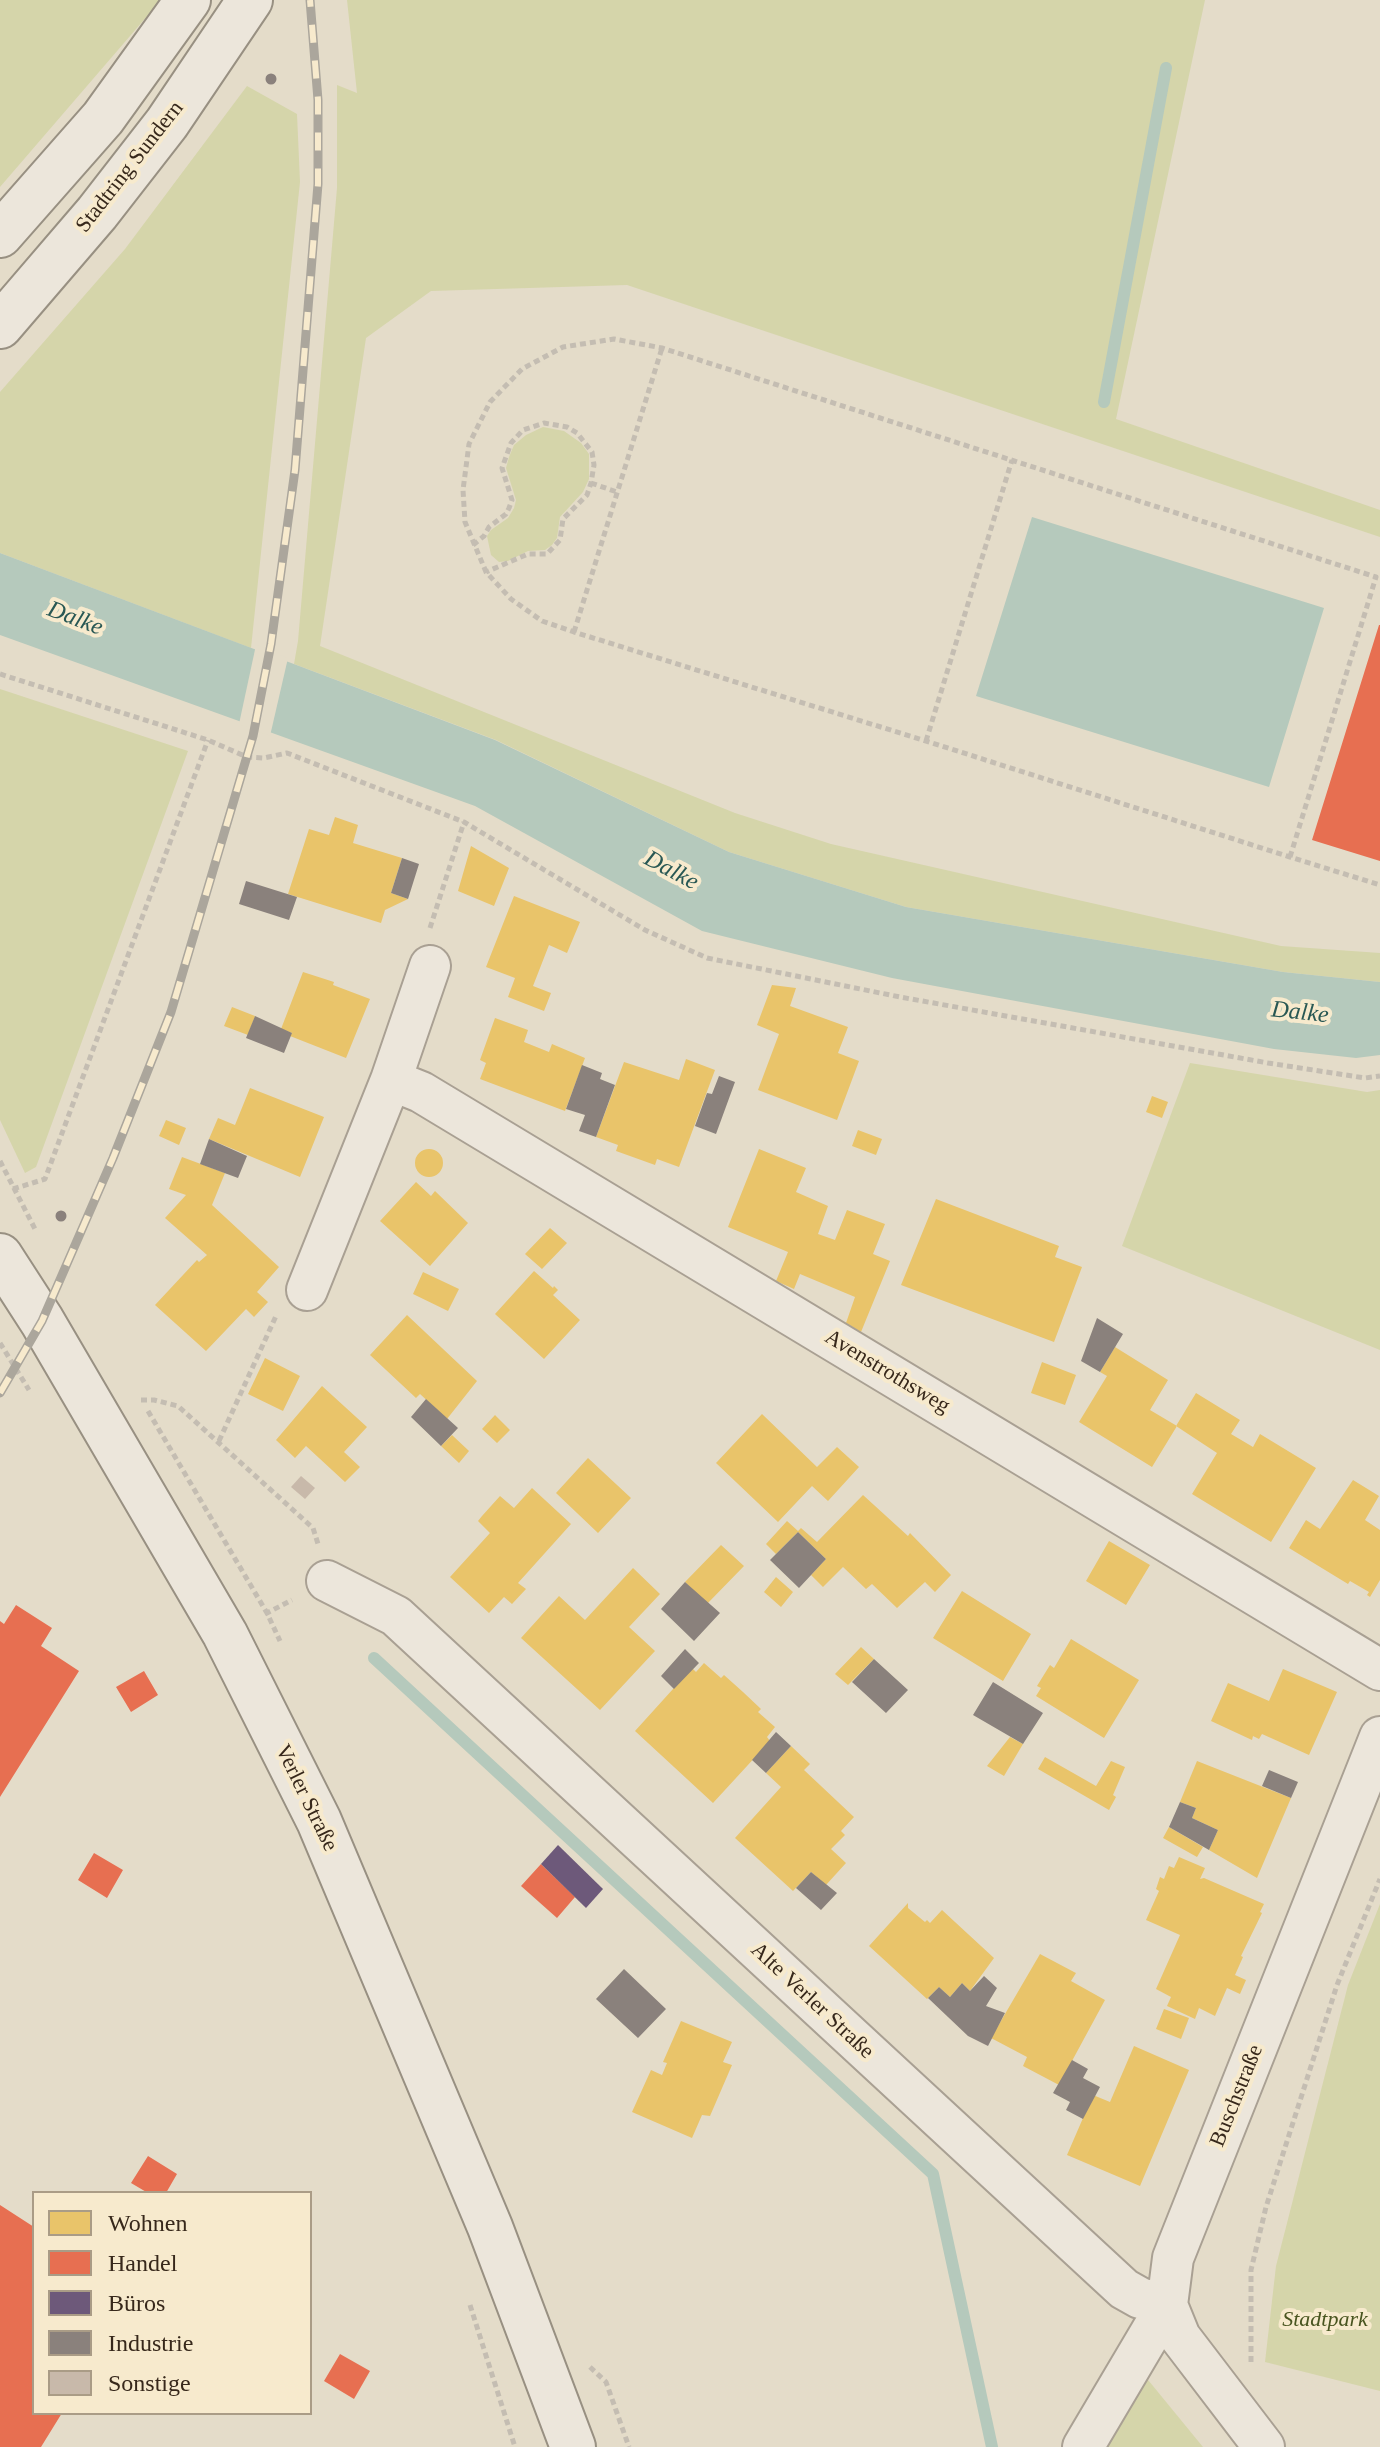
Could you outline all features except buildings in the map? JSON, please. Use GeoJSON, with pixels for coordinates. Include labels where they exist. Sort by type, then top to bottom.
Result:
{"type":"FeatureCollection","features":[{"type":"Feature","properties":{"kind":"main road"},"geometry":{"type":"LineString","coordinates":[[0,235],[103,118],[188,0]]}},
{"type":"Feature","properties":{"kind":"main road","name":"Stadtring Sundern"},"geometry":{"type":"LineString","coordinates":[[0,326],[97,213],[167,123],[250,0]]}},
{"type":"Feature","properties":{"kind":"main road","name":"Verler Straße"},"geometry":{"type":"LineString","coordinates":[[0,1256],[42,1321],[225,1634],[319,1821],[490,2227],[573,2447]]}},
{"type":"Feature","properties":{"kind":"main road","name":"Verler Straße"},"geometry":{"type":"LineString","coordinates":[[544,2373],[565,2447]]}},
{"type":"Feature","properties":{"kind":"street"},"geometry":{"type":"LineString","coordinates":[[307,1290],[391,1080],[430,966]]}},
{"type":"Feature","properties":{"kind":"street","name":"Avenstrothsweg"},"geometry":{"type":"LineString","coordinates":[[391,1080],[421,1092],[1380,1670]]}},
{"type":"Feature","properties":{"kind":"street","name":"Alte Verler Straße"},"geometry":{"type":"LineString","coordinates":[[327,1581],[396,1616],[1124,2289],[1140,2298],[1167,2305]]}},
{"type":"Feature","properties":{"kind":"street","name":"Buschstraße"},"geometry":{"type":"LineString","coordinates":[[1083,2447],[1167,2305],[1177,2245],[1380,1737]]}},
{"type":"Feature","properties":{"kind":"street"},"geometry":{"type":"LineString","coordinates":[[1167,2305],[1180,2337],[1264,2447]]}},
{"type":"Feature","properties":{"kind":"path"},"geometry":{"type":"LineString","coordinates":[[1290,857],[1376,577],[662,348],[614,339],[563,347],[522,369],[490,402],[469,444],[463,490],[465,522],[486,572],[511,599],[542,621],[926,741],[1290,857],[1380,885]]}},
{"type":"Feature","properties":{"kind":"path"},"geometry":{"type":"LineString","coordinates":[[574,632],[662,348]]}},
{"type":"Feature","properties":{"kind":"path"},"geometry":{"type":"LineString","coordinates":[[473,545],[509,508],[512,500],[502,468],[511,443],[523,430],[544,423],[567,427],[577,433],[592,452],[594,465],[591,483],[587,495],[566,514],[555,548],[547,554],[528,554],[486,572]]}},
{"type":"Feature","properties":{"kind":"path"},"geometry":{"type":"LineString","coordinates":[[926,741],[1012,460]]}},
{"type":"Feature","properties":{"kind":"path"},"geometry":{"type":"LineString","coordinates":[[591,483],[617,492]]}},
{"type":"Feature","properties":{"kind":"path"},"geometry":{"type":"LineString","coordinates":[[0,674],[208,740],[247,757],[264,758],[287,753],[464,822],[645,930],[707,958],[900,997],[1253,1061],[1365,1078],[1380,1076]]}},
{"type":"Feature","properties":{"kind":"path"},"geometry":{"type":"LineString","coordinates":[[13,1189],[45,1179],[208,740]]}},
{"type":"Feature","properties":{"kind":"path"},"geometry":{"type":"LineString","coordinates":[[430,966],[424,948],[464,822]]}},
{"type":"Feature","properties":{"kind":"path"},"geometry":{"type":"LineString","coordinates":[[219,1441],[278,1311],[307,1290]]}},
{"type":"Feature","properties":{"kind":"path"},"geometry":{"type":"LineString","coordinates":[[0,1343],[32,1395]]}},
{"type":"Feature","properties":{"kind":"path"},"geometry":{"type":"LineString","coordinates":[[141,1400],[178,1406],[313,1528],[327,1581],[225,1634]]}},
{"type":"Feature","properties":{"kind":"path"},"geometry":{"type":"LineString","coordinates":[[1251,2364],[1251,2270],[1266,2207],[1337,1985],[1380,1879]]}},
{"type":"Feature","properties":{"kind":"path"},"geometry":{"type":"LineString","coordinates":[[467,2295],[515,2447]]}},
{"type":"Feature","properties":{"kind":"green space"},"geometry":{"type":"Polygon","coordinates":[[[0,0],[161,0],[0,187],[0,0]]]}},
{"type":"Feature","properties":{"kind":"green space"},"geometry":{"type":"Polygon","coordinates":[[[347,0],[1205,0],[1116,419],[1380,510],[1380,537],[627,285],[431,291],[366,338],[320,646],[735,813],[831,844],[1281,946],[1380,953],[1380,982],[1283,972],[906,907],[729,852],[496,740],[294,664],[337,188],[337,85],[357,93],[347,0]]]}},
{"type":"Feature","properties":{"kind":"green space"},"geometry":{"type":"Polygon","coordinates":[[[247,86],[297,114],[300,182],[251,648],[0,553],[0,392],[125,249],[247,86]]]}},
{"type":"Feature","properties":{"kind":"green space"},"geometry":{"type":"Polygon","coordinates":[[[543,427],[564,431],[581,443],[589,454],[589,479],[583,492],[560,517],[557,538],[552,545],[545,550],[528,551],[499,562],[491,555],[487,536],[508,518],[514,508],[516,500],[506,468],[509,457],[514,445],[543,427]]]}},
{"type":"Feature","properties":{"kind":"green space"},"geometry":{"type":"Polygon","coordinates":[[[0,689],[188,751],[36,1167],[25,1173],[0,1120],[0,689]]]}},
{"type":"Feature","properties":{"kind":"green space"},"geometry":{"type":"Polygon","coordinates":[[[1190,1063],[1367,1092],[1380,1090],[1380,1350],[1122,1246],[1190,1063]]]}},
{"type":"Feature","properties":{"kind":"green space","name":"Stadtpark"},"geometry":{"type":"Polygon","coordinates":[[[1380,1904],[1380,2391],[1265,2362],[1276,2266],[1348,1985],[1380,1904]]]}},
{"type":"Feature","properties":{"kind":"green space"},"geometry":{"type":"Polygon","coordinates":[[[1144,2375],[1203,2447],[1100,2447],[1144,2375]]]}},
{"type":"Feature","properties":{"kind":"water"},"geometry":{"type":"Polygon","coordinates":[[[1032,517],[1324,608],[1269,787],[976,696],[1032,517]]]}},
{"type":"Feature","properties":{"kind":"water","name":"Dalke"},"geometry":{"type":"Polygon","coordinates":[[[0,553],[495,740],[729,852],[906,907],[1283,972],[1380,982],[1380,1055],[1356,1058],[1274,1049],[892,978],[702,931],[475,806],[0,635],[0,553]]]}},
{"type":"Feature","properties":{"kind":"pier"},"geometry":{"type":"Polygon","coordinates":[[[256,645],[288,658],[270,736],[239,724],[256,645]]]}},
{"type":"Feature","properties":{"kind":"waterway"},"geometry":{"type":"LineString","coordinates":[[1104,402],[1166,68]]}},
{"type":"Feature","properties":{"kind":"waterway"},"geometry":{"type":"LineString","coordinates":[[374,1658],[933,2174],[992,2447]]}},
{"type":"Feature","properties":{"kind":"railway"},"geometry":{"type":"LineString","coordinates":[[0,1393],[42,1321],[113,1158],[171,1012],[253,736],[271,644],[295,470],[318,184],[318,100],[310,0]]}}]}
